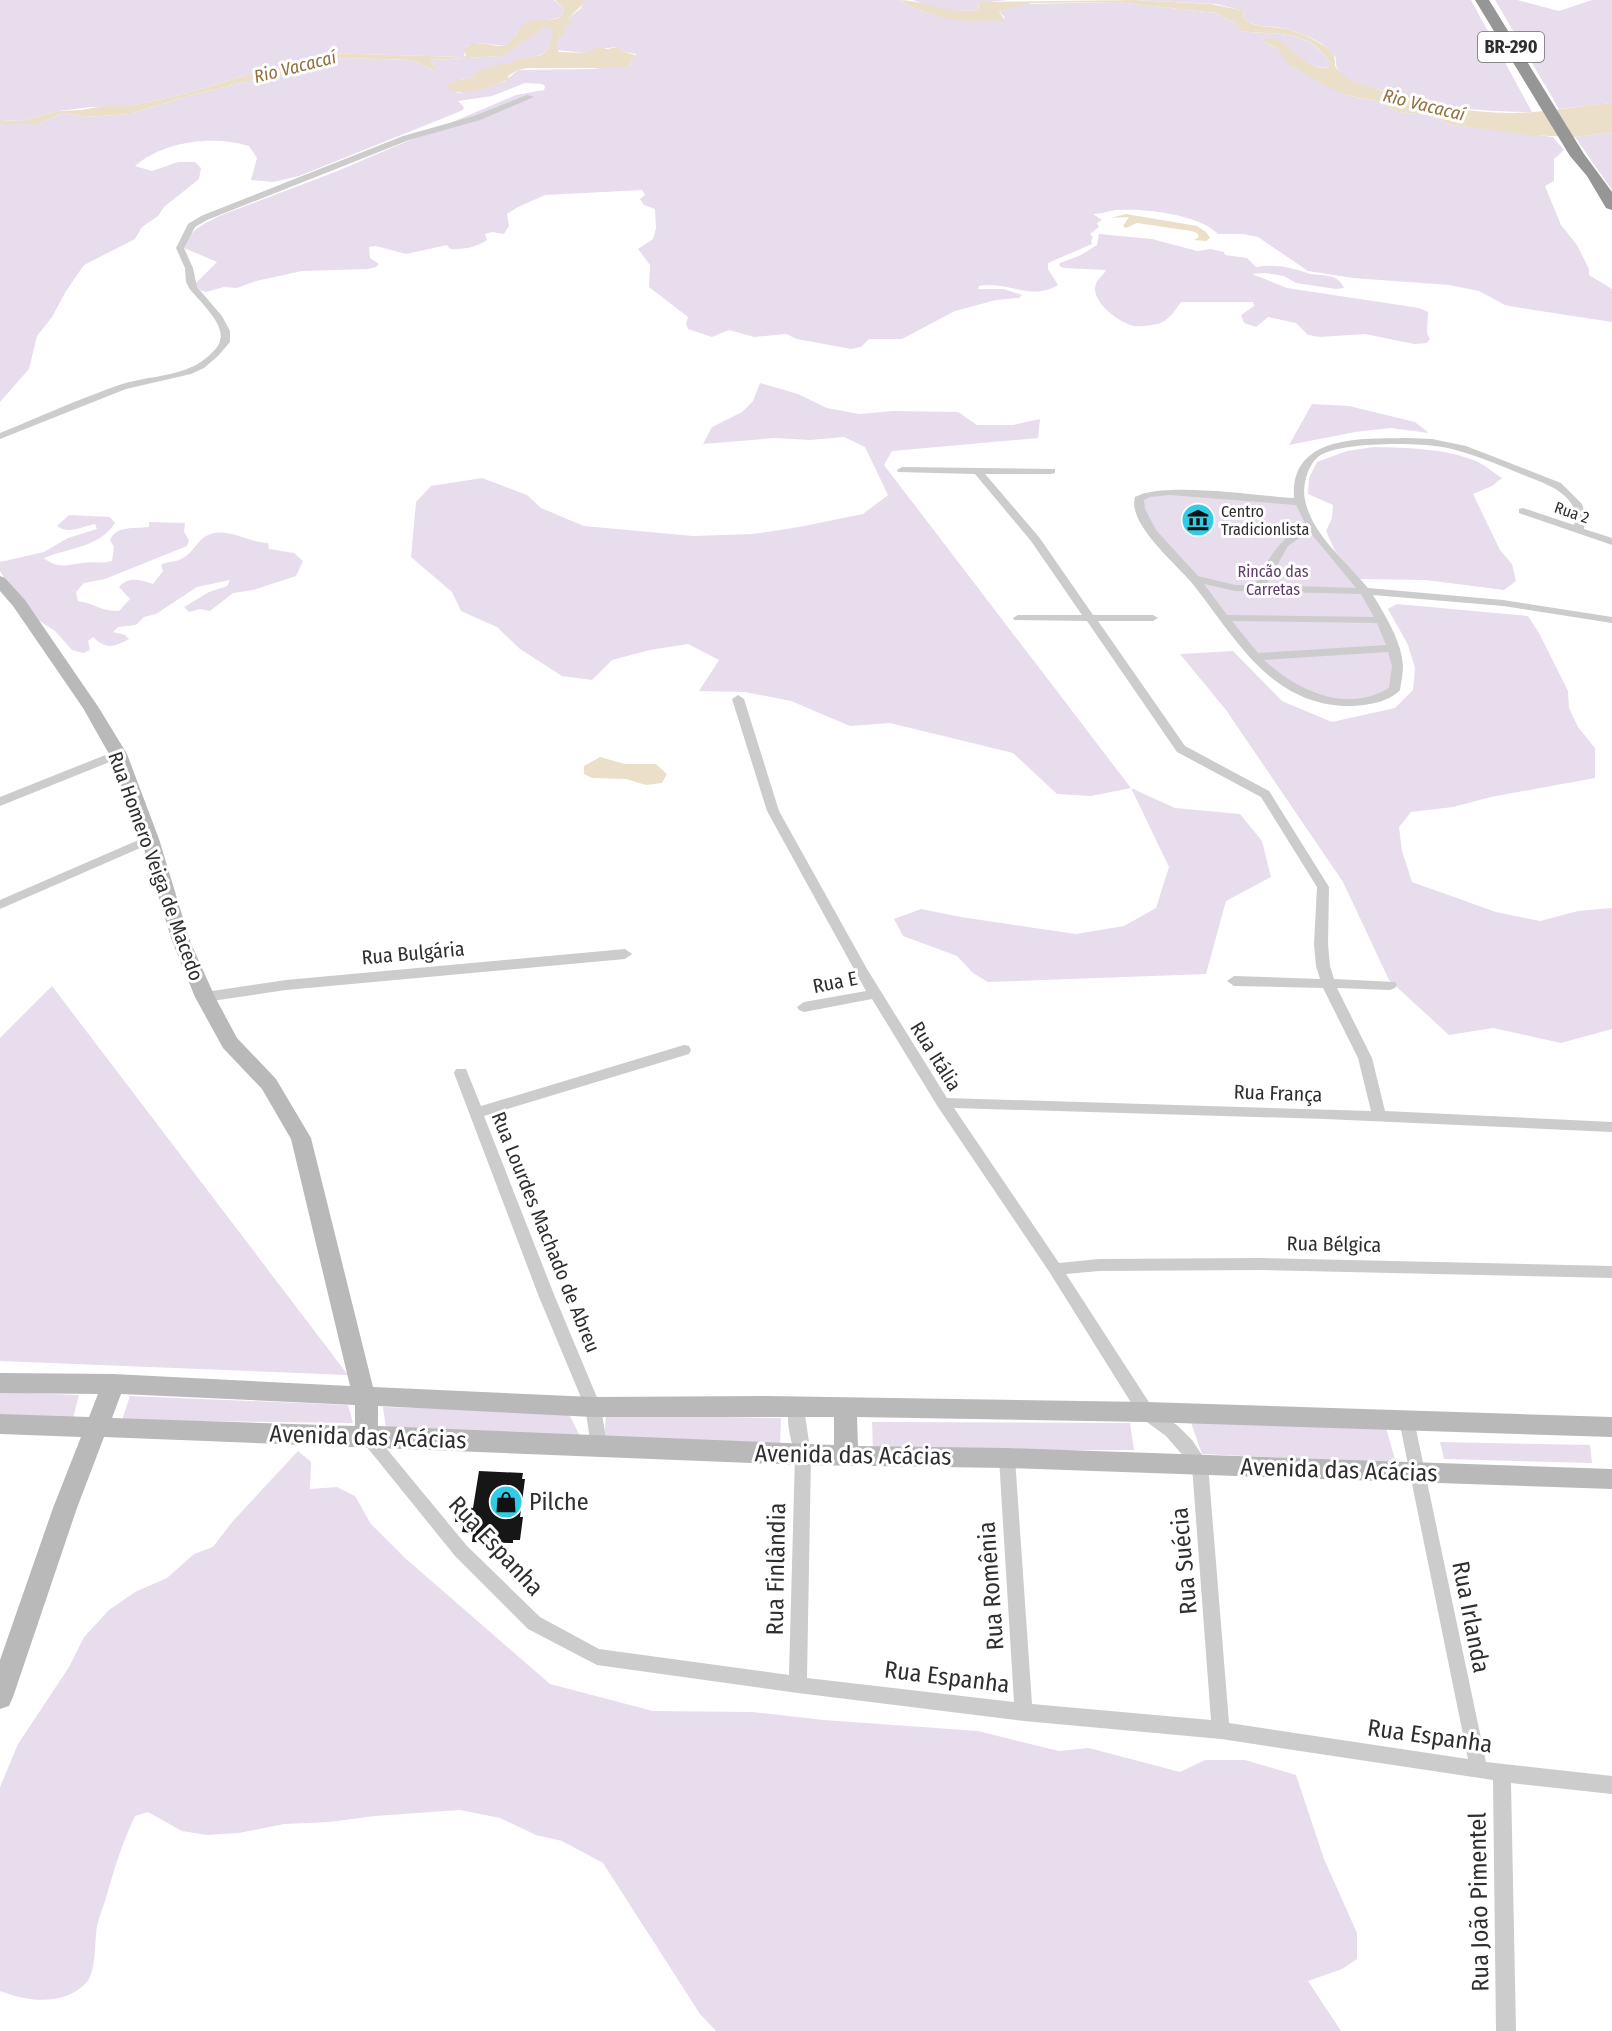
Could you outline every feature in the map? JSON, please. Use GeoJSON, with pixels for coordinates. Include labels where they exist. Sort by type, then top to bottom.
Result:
{"type":"FeatureCollection","features":[{"type":"Feature","properties":{"kind":"highway","name":"BR-290"},"geometry":{"type":"LineString","coordinates":[[1482,0],[1578,156],[1593,174],[1612,205]]}},
{"type":"Feature","properties":{"kind":"street"},"geometry":{"type":"LineString","coordinates":[[0,436],[123,387],[188,372],[201,366],[215,354],[225,342],[225,331],[219,318],[190,282],[189,268],[180,248],[190,226],[204,218],[406,138],[477,118],[530,98]]}},
{"type":"Feature","properties":{"kind":"street"},"geometry":{"type":"LineString","coordinates":[[1300,502],[1170,492],[1148,494],[1139,499],[1138,509],[1148,526],[1195,579],[1222,618],[1254,657],[1294,690],[1326,702],[1357,703],[1380,699],[1394,690],[1397,665],[1381,620],[1364,591],[1336,561],[1311,525],[1300,502],[1300,483],[1307,464],[1317,453],[1332,447],[1378,442],[1433,442],[1468,452],[1557,485],[1571,496],[1581,509],[1582,519],[1578,530]]}},
{"type":"Feature","properties":{"kind":"street"},"geometry":{"type":"LineString","coordinates":[[902,470],[1051,471]]}},
{"type":"Feature","properties":{"kind":"street"},"geometry":{"type":"LineString","coordinates":[[977,470],[1035,539],[1181,749],[1265,794],[1323,887],[1321,944],[1323,966],[1329,984],[1365,1058],[1380,1118]]}},
{"type":"Feature","properties":{"kind":"street","name":"Rua 2"},"geometry":{"type":"LineString","coordinates":[[1523,511],[1612,542]]}},
{"type":"Feature","properties":{"kind":"street"},"geometry":{"type":"LineString","coordinates":[[1259,589],[1276,552],[1289,538],[1311,525]]}},
{"type":"Feature","properties":{"kind":"street"},"geometry":{"type":"LineString","coordinates":[[1195,579],[1235,588],[1364,591],[1503,603],[1612,620]]}},
{"type":"Feature","properties":{"kind":"street","name":"Rua Homero Veiga de Macedo"},"geometry":{"type":"LineString","coordinates":[[0,581],[19,603],[91,708],[118,754],[150,839],[181,941],[205,997],[230,1043],[269,1084],[301,1138],[366,1404],[366,1436]]}},
{"type":"Feature","properties":{"kind":"street"},"geometry":{"type":"LineString","coordinates":[[1213,605],[1235,588]]}},
{"type":"Feature","properties":{"kind":"street"},"geometry":{"type":"LineString","coordinates":[[1018,618],[1087,616],[1153,618]]}},
{"type":"Feature","properties":{"kind":"street"},"geometry":{"type":"LineString","coordinates":[[1222,618],[1381,620]]}},
{"type":"Feature","properties":{"kind":"street"},"geometry":{"type":"LineString","coordinates":[[1254,657],[1391,648]]}},
{"type":"Feature","properties":{"kind":"street","name":"Rua Itália"},"geometry":{"type":"LineString","coordinates":[[738,699],[750,727],[765,791],[773,811],[874,994],[1146,1412]]}},
{"type":"Feature","properties":{"kind":"street"},"geometry":{"type":"LineString","coordinates":[[0,802],[52,778],[118,754]]}},
{"type":"Feature","properties":{"kind":"street"},"geometry":{"type":"LineString","coordinates":[[0,905],[150,839]]}},
{"type":"Feature","properties":{"kind":"street","name":"Rua Bulgária"},"geometry":{"type":"LineString","coordinates":[[205,997],[297,983],[626,954]]}},
{"type":"Feature","properties":{"kind":"street"},"geometry":{"type":"LineString","coordinates":[[1234,981],[1390,985]]}},
{"type":"Feature","properties":{"kind":"street","name":"Rua E"},"geometry":{"type":"LineString","coordinates":[[804,1008],[874,994]]}},
{"type":"Feature","properties":{"kind":"street"},"geometry":{"type":"LineString","coordinates":[[476,1113],[684,1050]]}},
{"type":"Feature","properties":{"kind":"street","name":"Rua Lourdes Machado de Abreu"},"geometry":{"type":"LineString","coordinates":[[461,1073],[547,1297],[593,1407],[598,1446]]}},
{"type":"Feature","properties":{"kind":"street","name":"Rua França"},"geometry":{"type":"LineString","coordinates":[[943,1103],[1217,1110],[1612,1127]]}},
{"type":"Feature","properties":{"kind":"street","name":"Rua Bélgica"},"geometry":{"type":"LineString","coordinates":[[1055,1269],[1099,1265],[1261,1264],[1612,1272]]}},
{"type":"Feature","properties":{"kind":"street","name":"Avenida das Acácias"},"geometry":{"type":"LineString","coordinates":[[0,1383],[104,1405],[366,1436],[803,1455],[1006,1458],[1612,1479]]}},
{"type":"Feature","properties":{"kind":"street","name":"Avenida das Acácias"},"geometry":{"type":"LineString","coordinates":[[0,1424],[104,1405],[366,1404],[845,1407],[1146,1412],[1612,1428]]}},
{"type":"Feature","properties":{"kind":"street"},"geometry":{"type":"LineString","coordinates":[[0,1696],[104,1405]]}},
{"type":"Feature","properties":{"kind":"street","name":"Rua Finlândia"},"geometry":{"type":"LineString","coordinates":[[797,1407],[798,1433],[803,1455],[798,1685]]}},
{"type":"Feature","properties":{"kind":"street"},"geometry":{"type":"LineString","coordinates":[[845,1407],[846,1455]]}},
{"type":"Feature","properties":{"kind":"street"},"geometry":{"type":"LineString","coordinates":[[1146,1412],[1172,1431],[1200,1464]]}},
{"type":"Feature","properties":{"kind":"street","name":"Rua Irlanda"},"geometry":{"type":"LineString","coordinates":[[1407,1420],[1479,1770]]}},
{"type":"Feature","properties":{"kind":"street","name":"Rua Espanha"},"geometry":{"type":"LineString","coordinates":[[366,1436],[461,1551],[534,1623],[597,1657],[798,1685],[1024,1712],[1221,1730],[1479,1770],[1612,1785]]}},
{"type":"Feature","properties":{"kind":"street","name":"Rua Romênia"},"geometry":{"type":"LineString","coordinates":[[1006,1458],[1024,1712]]}},
{"type":"Feature","properties":{"kind":"street","name":"Rua Suécia"},"geometry":{"type":"LineString","coordinates":[[1200,1464],[1221,1730]]}},
{"type":"Feature","properties":{"kind":"street","name":"Rua João Pimentel"},"geometry":{"type":"LineString","coordinates":[[1502,1772],[1506,2031]]}},
{"type":"Feature","properties":{"kind":"green space"},"geometry":{"type":"Polygon","coordinates":[[[0,0],[554,0],[564,9],[561,17],[541,22],[516,33],[513,41],[505,46],[479,43],[466,46],[464,57],[322,53],[290,66],[269,68],[188,93],[130,106],[58,111],[22,121],[0,120],[0,0]]]}},
{"type":"Feature","properties":{"kind":"green space"},"geometry":{"type":"Polygon","coordinates":[[[584,0],[899,0],[911,7],[935,15],[998,21],[1005,18],[999,11],[1026,4],[1116,2],[1216,13],[1239,25],[1241,31],[1290,35],[1300,38],[1320,51],[1330,62],[1330,67],[1310,64],[1277,42],[1269,39],[1261,40],[1278,49],[1294,68],[1345,95],[1374,100],[1398,112],[1428,115],[1452,125],[1553,137],[1564,150],[1554,159],[1554,181],[1545,186],[1561,225],[1577,245],[1589,269],[1589,275],[1612,289],[1612,322],[1505,305],[1479,291],[1449,285],[1353,278],[1308,271],[1258,237],[1243,234],[1218,234],[1210,227],[1185,217],[1155,211],[1116,210],[1093,214],[1102,220],[1097,223],[1099,227],[1090,234],[1093,237],[1092,244],[1048,263],[1048,269],[1058,285],[1048,290],[1038,291],[990,285],[979,286],[978,289],[1004,289],[1022,295],[1019,298],[996,300],[955,311],[902,339],[869,339],[861,347],[851,349],[797,339],[786,334],[754,337],[729,330],[712,337],[688,329],[686,324],[688,317],[649,287],[650,265],[638,249],[653,239],[656,228],[655,209],[644,205],[640,199],[645,195],[642,190],[545,195],[507,214],[509,226],[504,234],[492,232],[485,234],[487,240],[460,249],[450,249],[447,245],[406,254],[376,246],[369,247],[370,258],[379,264],[368,269],[302,271],[256,281],[237,288],[224,287],[206,292],[200,290],[195,284],[217,262],[184,248],[193,232],[203,225],[219,216],[335,172],[516,95],[544,90],[545,87],[543,84],[525,83],[492,96],[458,101],[464,107],[463,110],[299,176],[273,182],[251,180],[257,158],[249,146],[235,143],[189,142],[160,151],[147,158],[135,166],[152,171],[178,162],[195,162],[201,168],[199,179],[164,207],[158,216],[142,227],[135,239],[84,265],[52,317],[37,336],[29,369],[0,402],[0,124],[37,124],[63,113],[87,117],[130,114],[184,97],[342,58],[412,60],[435,71],[430,60],[502,56],[546,25],[553,29],[551,43],[546,51],[524,60],[476,72],[478,76],[458,81],[457,93],[505,81],[518,70],[591,69],[631,65],[630,60],[636,57],[636,54],[625,52],[618,47],[585,53],[557,50],[564,26],[569,24],[568,19],[581,8],[584,0]]]}},
{"type":"Feature","properties":{"kind":"green space"},"geometry":{"type":"Polygon","coordinates":[[[913,0],[1009,0],[978,3],[979,9],[963,11],[937,8],[913,0]]]}},
{"type":"Feature","properties":{"kind":"green space"},"geometry":{"type":"Polygon","coordinates":[[[1135,0],[1471,0],[1532,112],[1457,108],[1402,96],[1352,81],[1339,72],[1336,58],[1319,42],[1289,30],[1251,23],[1242,16],[1244,11],[1216,4],[1135,0]]]}},
{"type":"Feature","properties":{"kind":"green space"},"geometry":{"type":"Polygon","coordinates":[[[1495,0],[1517,0],[1559,11],[1592,0],[1612,0],[1612,103],[1559,109],[1495,0]]]}},
{"type":"Feature","properties":{"kind":"green space"},"geometry":{"type":"Polygon","coordinates":[[[1612,132],[1612,190],[1575,137],[1612,132]]]}},
{"type":"Feature","properties":{"kind":"green space"},"geometry":{"type":"Polygon","coordinates":[[[1099,234],[1152,239],[1197,251],[1211,249],[1224,252],[1225,255],[1247,258],[1256,267],[1282,267],[1333,277],[1338,279],[1344,288],[1336,289],[1296,283],[1284,276],[1265,273],[1252,274],[1287,288],[1419,308],[1428,312],[1427,333],[1430,339],[1427,343],[1414,344],[1365,334],[1320,337],[1308,335],[1296,323],[1268,317],[1256,327],[1244,323],[1241,315],[1254,306],[1253,302],[1181,302],[1174,312],[1162,322],[1134,326],[1109,312],[1096,295],[1096,283],[1106,270],[1059,266],[1060,263],[1081,255],[1097,245],[1099,234]]]}},
{"type":"Feature","properties":{"kind":"green space"},"geometry":{"type":"Polygon","coordinates":[[[760,383],[798,394],[827,408],[859,414],[893,411],[958,412],[977,425],[1013,425],[1040,419],[1038,438],[892,451],[884,465],[1131,788],[1091,796],[1057,794],[1013,753],[890,723],[850,726],[791,701],[745,692],[699,691],[719,660],[688,644],[650,650],[612,660],[592,680],[562,676],[520,649],[497,627],[461,611],[452,592],[411,557],[416,502],[431,486],[482,478],[527,495],[541,508],[584,526],[693,536],[753,534],[863,514],[888,495],[865,447],[844,437],[810,440],[775,438],[703,444],[712,427],[742,412],[753,401],[760,383]]]}},
{"type":"Feature","properties":{"kind":"green space"},"geometry":{"type":"Polygon","coordinates":[[[1312,404],[1349,406],[1415,422],[1429,433],[1390,428],[1355,432],[1289,445],[1312,404]]]}},
{"type":"Feature","properties":{"kind":"green space"},"geometry":{"type":"Polygon","coordinates":[[[1374,447],[1427,450],[1466,457],[1502,478],[1492,486],[1473,494],[1500,550],[1512,564],[1516,581],[1504,590],[1426,580],[1358,579],[1335,551],[1326,531],[1332,518],[1333,505],[1308,494],[1309,478],[1317,462],[1347,451],[1374,447]]]}},
{"type":"Feature","properties":{"kind":"green space","name":"Rincão das Carretas"},"geometry":{"type":"Polygon","coordinates":[[[1170,492],[1300,502],[1311,526],[1364,591],[1397,665],[1394,690],[1357,703],[1294,690],[1254,657],[1148,527],[1139,499],[1170,492]]]}},
{"type":"Feature","properties":{"kind":"green space"},"geometry":{"type":"Polygon","coordinates":[[[69,515],[110,517],[115,523],[109,531],[93,542],[44,558],[53,564],[112,561],[114,547],[110,540],[117,532],[149,527],[149,522],[185,523],[184,532],[189,540],[187,546],[105,579],[84,583],[76,592],[78,601],[108,610],[119,611],[130,599],[119,587],[127,581],[135,580],[153,584],[163,571],[161,565],[186,556],[209,534],[226,533],[268,543],[269,549],[294,553],[303,561],[296,576],[253,590],[233,593],[210,611],[200,609],[189,612],[184,607],[209,592],[227,586],[230,580],[197,587],[156,614],[144,617],[136,625],[118,627],[113,632],[125,635],[129,639],[110,646],[102,644],[93,637],[88,641],[90,650],[83,653],[72,650],[55,631],[35,618],[26,608],[23,598],[8,584],[0,571],[0,562],[44,552],[68,538],[97,529],[95,524],[71,530],[57,526],[69,515]]]}},
{"type":"Feature","properties":{"kind":"green space"},"geometry":{"type":"Polygon","coordinates":[[[1397,604],[1528,616],[1539,633],[1568,691],[1569,708],[1578,727],[1595,748],[1595,778],[1491,797],[1453,807],[1411,812],[1399,827],[1402,851],[1412,882],[1496,912],[1540,921],[1578,911],[1612,908],[1612,1029],[1561,1043],[1493,1028],[1449,1035],[1389,980],[1343,882],[1226,710],[1180,654],[1233,651],[1282,701],[1332,722],[1395,708],[1413,690],[1415,668],[1408,645],[1388,609],[1397,604]]]}},
{"type":"Feature","properties":{"kind":"green space"},"geometry":{"type":"Polygon","coordinates":[[[1131,788],[1175,808],[1240,814],[1262,841],[1271,877],[1226,901],[1206,974],[988,982],[973,973],[957,956],[903,936],[894,919],[921,909],[1076,934],[1124,926],[1156,908],[1169,867],[1131,788]]]}},
{"type":"Feature","properties":{"kind":"green space"},"geometry":{"type":"Polygon","coordinates":[[[52,986],[348,1375],[0,1361],[0,1038],[52,986]]]}},
{"type":"Feature","properties":{"kind":"green space"},"geometry":{"type":"Polygon","coordinates":[[[0,1392],[79,1395],[73,1419],[0,1416],[0,1392]]]}},
{"type":"Feature","properties":{"kind":"green space"},"geometry":{"type":"Polygon","coordinates":[[[130,1396],[348,1405],[353,1423],[122,1420],[130,1396]]]}},
{"type":"Feature","properties":{"kind":"green space"},"geometry":{"type":"Polygon","coordinates":[[[383,1407],[568,1412],[581,1438],[386,1429],[383,1407]]]}},
{"type":"Feature","properties":{"kind":"green space"},"geometry":{"type":"Polygon","coordinates":[[[606,1415],[781,1418],[780,1444],[604,1441],[606,1415]]]}},
{"type":"Feature","properties":{"kind":"green space"},"geometry":{"type":"Polygon","coordinates":[[[1190,1420],[1386,1428],[1396,1463],[1202,1454],[1190,1420]]]}},
{"type":"Feature","properties":{"kind":"green space"},"geometry":{"type":"Polygon","coordinates":[[[872,1422],[1130,1423],[1134,1450],[873,1450],[872,1422]]]}},
{"type":"Feature","properties":{"kind":"green space"},"geometry":{"type":"Polygon","coordinates":[[[1440,1442],[1590,1445],[1592,1463],[1444,1459],[1440,1442]]]}},
{"type":"Feature","properties":{"kind":"green space"},"geometry":{"type":"Polygon","coordinates":[[[298,1451],[311,1462],[310,1489],[337,1487],[355,1496],[371,1524],[405,1558],[550,1684],[653,1711],[752,1712],[824,1720],[978,1731],[1059,1751],[1089,1748],[1180,1772],[1205,1760],[1245,1760],[1296,1775],[1324,1859],[1357,1933],[1357,1959],[1342,1969],[1308,1981],[1341,2031],[716,2031],[700,2014],[603,1863],[562,1841],[536,1835],[500,1818],[460,1810],[284,1824],[239,1833],[207,1835],[182,1831],[148,1812],[135,1816],[126,1836],[99,1920],[93,1967],[86,1983],[67,1996],[56,1999],[22,1998],[0,1991],[0,1787],[18,1744],[69,1667],[84,1637],[109,1610],[135,1592],[167,1578],[194,1554],[213,1547],[232,1522],[298,1451]]]}},
{"type":"Feature","properties":{"kind":"water","name":"Rio Vacacaí"},"geometry":{"type":"Polygon","coordinates":[[[555,0],[584,0],[584,3],[568,19],[572,25],[564,26],[566,31],[560,37],[557,45],[559,52],[585,53],[600,47],[607,49],[618,47],[638,56],[630,60],[631,64],[625,68],[528,68],[518,70],[508,76],[509,79],[479,90],[463,92],[449,89],[448,83],[477,76],[475,72],[542,54],[550,45],[553,29],[546,26],[502,56],[430,60],[435,71],[412,60],[342,58],[184,97],[130,114],[87,117],[63,113],[37,124],[0,124],[0,120],[22,121],[58,111],[110,105],[130,106],[188,93],[269,68],[290,66],[322,53],[464,57],[466,55],[464,48],[469,45],[479,43],[505,46],[512,41],[523,24],[534,20],[551,20],[561,17],[564,9],[555,0]]]}},
{"type":"Feature","properties":{"kind":"water","name":"Rio Vacacaí"},"geometry":{"type":"Polygon","coordinates":[[[899,0],[959,11],[979,9],[978,2],[1135,0],[1211,4],[1245,11],[1242,16],[1257,25],[1286,29],[1313,39],[1328,48],[1335,58],[1335,66],[1344,76],[1363,85],[1457,109],[1496,113],[1534,112],[1612,103],[1612,132],[1575,137],[1527,135],[1452,125],[1428,115],[1398,112],[1374,100],[1345,95],[1329,88],[1294,68],[1284,60],[1278,49],[1261,40],[1270,38],[1279,41],[1310,64],[1330,67],[1330,62],[1311,43],[1290,35],[1241,31],[1238,29],[1239,25],[1216,13],[1116,2],[1032,3],[999,11],[1005,21],[977,22],[937,16],[899,0]]]}},
{"type":"Feature","properties":{"kind":"water"},"geometry":{"type":"Polygon","coordinates":[[[1126,214],[1197,226],[1210,238],[1206,241],[1194,240],[1199,237],[1197,233],[1191,231],[1137,223],[1126,228],[1123,226],[1129,217],[1110,218],[1126,214]]]}},
{"type":"Feature","properties":{"kind":"water"},"geometry":{"type":"Polygon","coordinates":[[[600,757],[625,764],[656,764],[667,774],[662,783],[646,785],[626,779],[592,778],[584,774],[584,766],[600,757]]]}},
{"type":"Feature","properties":{"kind":"building","name":"Pilche"},"geometry":{"type":"Polygon","coordinates":[[[479,1471],[523,1473],[522,1479],[525,1479],[520,1517],[523,1517],[520,1540],[513,1540],[513,1543],[472,1542],[473,1533],[462,1532],[464,1522],[455,1522],[457,1507],[473,1508],[479,1471]]]}},
{"type":"Feature","properties":{"kind":"place","name":"Centro Tradicionlista"},"geometry":{"type":"Point","coordinates":[1198,520]}},
{"type":"Feature","properties":{"kind":"place","name":"Pilche"},"geometry":{"type":"Point","coordinates":[506,1502]}}]}
